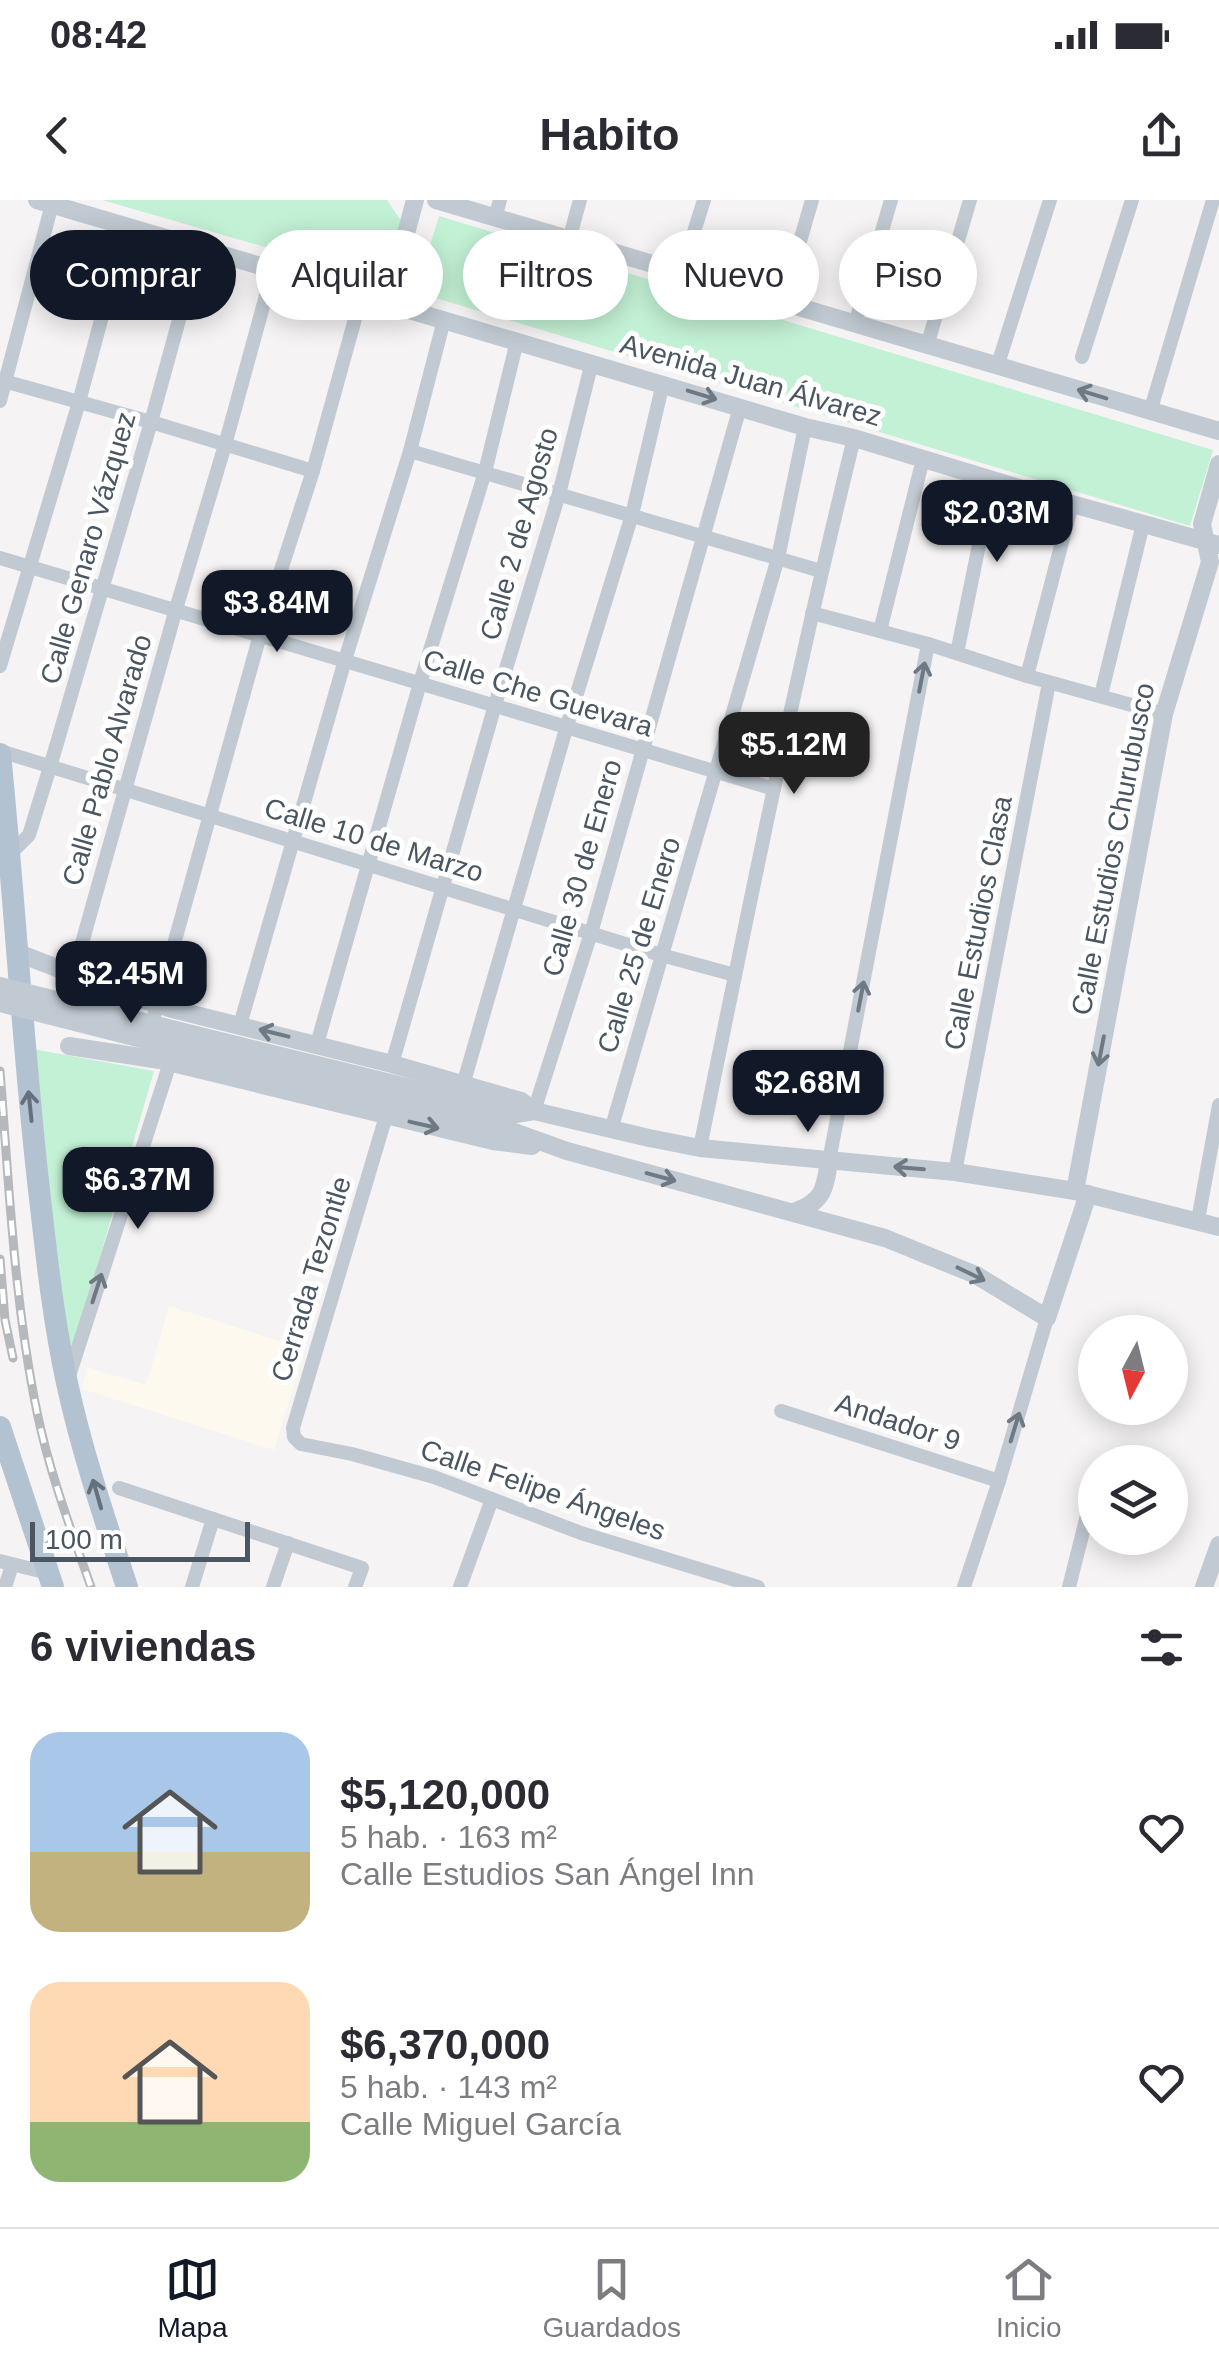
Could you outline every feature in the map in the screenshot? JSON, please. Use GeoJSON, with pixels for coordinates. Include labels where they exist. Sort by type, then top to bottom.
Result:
{"type":"FeatureCollection","features":[{"type":"Feature","properties":{"kind":"main road"},"geometry":{"type":"LineString","coordinates":[[0,753],[44,1238],[67,1381],[100,1505],[128,1587]]}},
{"type":"Feature","properties":{"kind":"main road"},"geometry":{"type":"LineString","coordinates":[[0,1426],[51,1580]]}},
{"type":"Feature","properties":{"kind":"street"},"geometry":{"type":"LineString","coordinates":[[406,230],[414,200]]}},
{"type":"Feature","properties":{"kind":"street"},"geometry":{"type":"LineString","coordinates":[[436,200],[498,209],[546,230]]}},
{"type":"Feature","properties":{"kind":"street"},"geometry":{"type":"LineString","coordinates":[[572,230],[580,200]]}},
{"type":"Feature","properties":{"kind":"street"},"geometry":{"type":"LineString","coordinates":[[695,230],[704,200]]}},
{"type":"Feature","properties":{"kind":"street"},"geometry":{"type":"LineString","coordinates":[[803,230],[812,200]]}},
{"type":"Feature","properties":{"kind":"street"},"geometry":{"type":"LineString","coordinates":[[855,324],[892,200]]}},
{"type":"Feature","properties":{"kind":"street"},"geometry":{"type":"LineString","coordinates":[[928,346],[970,200]]}},
{"type":"Feature","properties":{"kind":"street"},"geometry":{"type":"LineString","coordinates":[[998,367],[1050,200]]}},
{"type":"Feature","properties":{"kind":"street"},"geometry":{"type":"LineString","coordinates":[[1082,356],[1132,200]]}},
{"type":"Feature","properties":{"kind":"street"},"geometry":{"type":"LineString","coordinates":[[1150,412],[1213,200]]}},
{"type":"Feature","properties":{"kind":"street"},"geometry":{"type":"LineString","coordinates":[[0,401],[44,202]]}},
{"type":"Feature","properties":{"kind":"street","name":"Avenida Juan Álvarez"},"geometry":{"type":"LineString","coordinates":[[44,202],[137,230]]}},
{"type":"Feature","properties":{"kind":"street"},"geometry":{"type":"LineString","coordinates":[[0,666],[80,402],[126,227]]}},
{"type":"Feature","properties":{"kind":"street"},"geometry":{"type":"LineString","coordinates":[[819,313],[1219,432]]}},
{"type":"Feature","properties":{"kind":"street","name":"Calle Genaro Vázquez"},"geometry":{"type":"LineString","coordinates":[[10,854],[29,836],[179,320]]}},
{"type":"Feature","properties":{"kind":"street","name":"Calle Pablo Alvarado"},"geometry":{"type":"LineString","coordinates":[[74,975],[259,320]]}},
{"type":"Feature","properties":{"kind":"street"},"geometry":{"type":"LineString","coordinates":[[67,1381],[157,1062],[155,1003],[354,320]]}},
{"type":"Feature","properties":{"kind":"street"},"geometry":{"type":"LineString","coordinates":[[240,1025],[410,451],[444,320]]}},
{"type":"Feature","properties":{"kind":"street","name":"Avenida Juan Álvarez"},"geometry":{"type":"LineString","coordinates":[[444,320],[1212,543]]}},
{"type":"Feature","properties":{"kind":"street"},"geometry":{"type":"LineString","coordinates":[[317,1044],[485,472],[517,341]]}},
{"type":"Feature","properties":{"kind":"street","name":"Calle 2 de Agosto"},"geometry":{"type":"LineString","coordinates":[[392,1064],[559,494],[592,362]]}},
{"type":"Feature","properties":{"kind":"street"},"geometry":{"type":"LineString","coordinates":[[2,380],[312,471]]}},
{"type":"Feature","properties":{"kind":"street"},"geometry":{"type":"LineString","coordinates":[[463,1085],[632,515],[662,383]]}},
{"type":"Feature","properties":{"kind":"street","name":"Calle 30 de Enero"},"geometry":{"type":"LineString","coordinates":[[534,1111],[591,933],[740,407]]}},
{"type":"Feature","properties":{"kind":"street","name":"Calle 25 de Enero"},"geometry":{"type":"LineString","coordinates":[[611,1130],[778,558],[806,427]]}},
{"type":"Feature","properties":{"kind":"street"},"geometry":{"type":"LineString","coordinates":[[700,1148],[821,571],[854,438]]}},
{"type":"Feature","properties":{"kind":"street"},"geometry":{"type":"LineString","coordinates":[[410,451],[821,571]]}},
{"type":"Feature","properties":{"kind":"street"},"geometry":{"type":"LineString","coordinates":[[880,631],[922,459]]}},
{"type":"Feature","properties":{"kind":"street","name":"Calle Estudios Churubusco"},"geometry":{"type":"LineString","coordinates":[[964,1587],[1047,1318],[1081,1192],[1164,714],[1210,562],[1212,543],[1202,524],[1219,464]]}},
{"type":"Feature","properties":{"kind":"street"},"geometry":{"type":"LineString","coordinates":[[957,653],[992,480]]}},
{"type":"Feature","properties":{"kind":"street"},"geometry":{"type":"LineString","coordinates":[[1027,676],[1072,504]]}},
{"type":"Feature","properties":{"kind":"street"},"geometry":{"type":"LineString","coordinates":[[1101,696],[1144,524]]}},
{"type":"Feature","properties":{"kind":"street","name":"Calle Che Guevara"},"geometry":{"type":"LineString","coordinates":[[0,558],[774,789]]}},
{"type":"Feature","properties":{"kind":"street"},"geometry":{"type":"LineString","coordinates":[[812,613],[1164,714]]}},
{"type":"Feature","properties":{"kind":"street"},"geometry":{"type":"LineString","coordinates":[[792,1212],[807,1208],[824,1190],[928,644]]}},
{"type":"Feature","properties":{"kind":"street","name":"Calle Estudios Clasa"},"geometry":{"type":"LineString","coordinates":[[955,1172],[1050,683]]}},
{"type":"Feature","properties":{"kind":"street","name":"Calle 10 de Marzo"},"geometry":{"type":"LineString","coordinates":[[0,753],[734,976]]}},
{"type":"Feature","properties":{"kind":"street"},"geometry":{"type":"LineString","coordinates":[[18,953],[117,992],[392,1064],[521,1101],[534,1111]]}},
{"type":"Feature","properties":{"kind":"street"},"geometry":{"type":"LineString","coordinates":[[0,986],[194,1044],[495,1125],[567,1151],[912,1248],[976,1275],[1047,1318]]}},
{"type":"Feature","properties":{"kind":"street"},"geometry":{"type":"LineString","coordinates":[[113,1052],[117,992]]}},
{"type":"Feature","properties":{"kind":"street"},"geometry":{"type":"LineString","coordinates":[[0,1003],[516,1114],[534,1111],[700,1148],[955,1172],[1081,1192],[1219,1227]]}},
{"type":"Feature","properties":{"kind":"street"},"geometry":{"type":"LineString","coordinates":[[113,1052],[155,1003]]}},
{"type":"Feature","properties":{"kind":"street"},"geometry":{"type":"LineString","coordinates":[[70,1046],[113,1052],[493,1141],[567,1151]]}},
{"type":"Feature","properties":{"kind":"street"},"geometry":{"type":"LineString","coordinates":[[1198,1220],[1219,1104]]}},
{"type":"Feature","properties":{"kind":"street","name":"Cerrada Tezontle"},"geometry":{"type":"LineString","coordinates":[[311,1447],[294,1436],[293,1428],[386,1116]]}},
{"type":"Feature","properties":{"kind":"street","name":"Andador 9"},"geometry":{"type":"LineString","coordinates":[[782,1411],[999,1480]]}},
{"type":"Feature","properties":{"kind":"street","name":"Calle Felipe Ángeles"},"geometry":{"type":"LineString","coordinates":[[311,1447],[434,1477],[581,1533],[758,1587]]}},
{"type":"Feature","properties":{"kind":"street"},"geometry":{"type":"LineString","coordinates":[[119,1488],[362,1568],[355,1587]]}},
{"type":"Feature","properties":{"kind":"street"},"geometry":{"type":"LineString","coordinates":[[460,1587],[492,1499]]}},
{"type":"Feature","properties":{"kind":"street"},"geometry":{"type":"LineString","coordinates":[[192,1587],[213,1518]]}},
{"type":"Feature","properties":{"kind":"street"},"geometry":{"type":"LineString","coordinates":[[273,1587],[288,1543]]}},
{"type":"Feature","properties":{"kind":"street"},"geometry":{"type":"LineString","coordinates":[[1204,1587],[1219,1545]]}},
{"type":"Feature","properties":{"kind":"street"},"geometry":{"type":"LineString","coordinates":[[1068,1587],[1078,1549]]}},
{"type":"Feature","properties":{"kind":"street"},"geometry":{"type":"LineString","coordinates":[[5,1587],[6,1563],[51,1580]]}},
{"type":"Feature","properties":{"kind":"shaded area"},"geometry":{"type":"Polygon","coordinates":[[[169,1306],[305,1349],[274,1450],[82,1389],[87,1367],[146,1385],[169,1306]]]}},
{"type":"Feature","properties":{"kind":"green space"},"geometry":{"type":"Polygon","coordinates":[[[102,200],[387,200],[401,221],[399,230],[256,230],[256,244],[236,239],[236,230],[206,230],[102,200]]]}},
{"type":"Feature","properties":{"kind":"green space"},"geometry":{"type":"Polygon","coordinates":[[[439,216],[485,230],[463,230],[463,306],[443,300],[443,230],[435,230],[439,216]]]}},
{"type":"Feature","properties":{"kind":"green space"},"geometry":{"type":"Polygon","coordinates":[[[628,273],[648,279],[648,320],[783,320],[1213,450],[1190,526],[509,320],[628,320],[628,273]]]}},
{"type":"Feature","properties":{"kind":"green space"},"geometry":{"type":"Polygon","coordinates":[[[27,1048],[154,1071],[68,1367],[27,1048]]]}},
{"type":"Feature","properties":{"kind":"railway"},"geometry":{"type":"LineString","coordinates":[[0,1071],[13,1242],[29,1370],[48,1456],[91,1587]]}},
{"type":"Feature","properties":{"kind":"railway"},"geometry":{"type":"LineString","coordinates":[[0,1259],[13,1358]]}}]}
